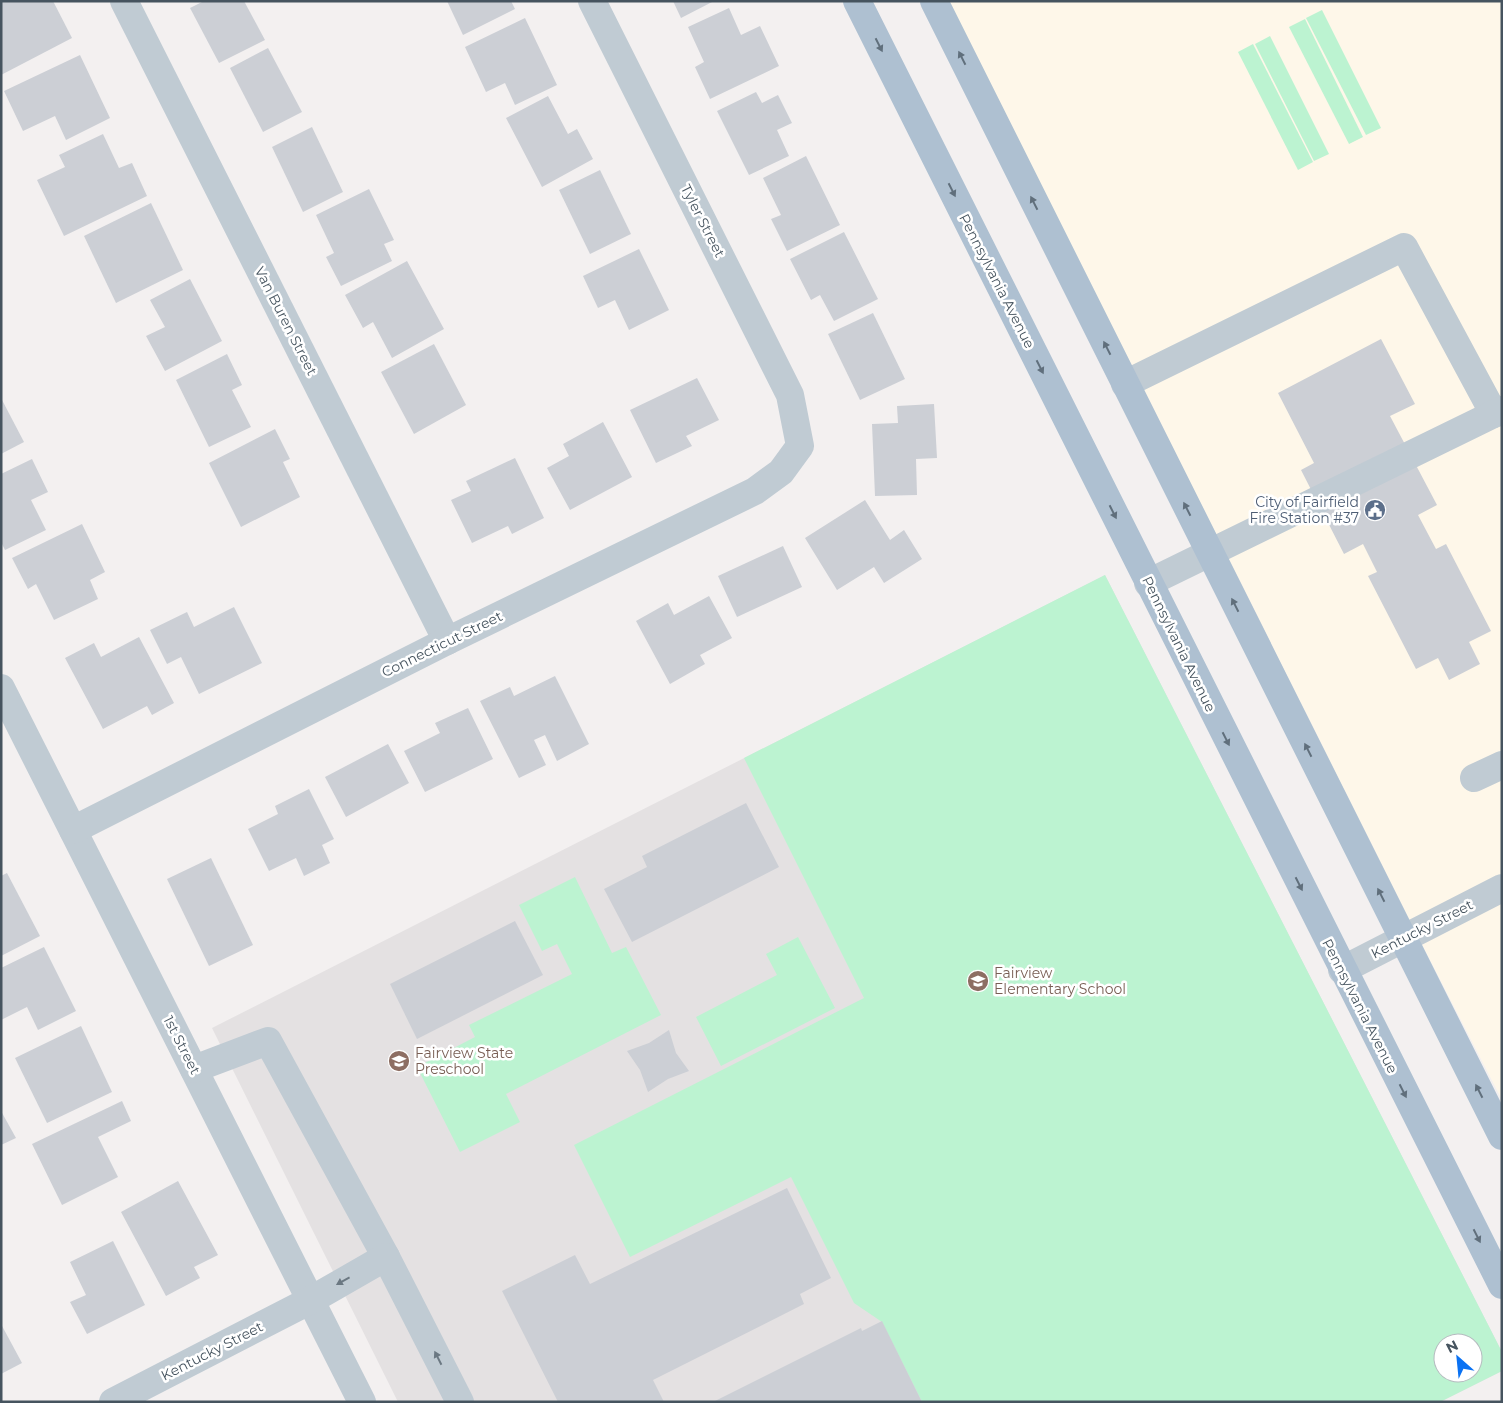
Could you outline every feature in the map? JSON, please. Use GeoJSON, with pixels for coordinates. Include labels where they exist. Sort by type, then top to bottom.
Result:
{"type":"FeatureCollection","features":[{"type":"Feature","properties":{"kind":"main road","name":"Pennsylvania Avenue"},"geometry":{"type":"LineString","coordinates":[[857,1],[1342,970],[1502,1285]]}},
{"type":"Feature","properties":{"kind":"main road"},"geometry":{"type":"LineString","coordinates":[[934,1],[1502,1136]]}},
{"type":"Feature","properties":{"kind":"street","name":"Van Buren Street"},"geometry":{"type":"LineString","coordinates":[[124,1],[447,641]]}},
{"type":"Feature","properties":{"kind":"street","name":"Tyler Street"},"geometry":{"type":"LineString","coordinates":[[592,1],[790,395],[800,446]]}},
{"type":"Feature","properties":{"kind":"street"},"geometry":{"type":"LineString","coordinates":[[1124,384],[1404,247],[1498,412],[1148,583]]}},
{"type":"Feature","properties":{"kind":"street","name":"Connecticut Street"},"geometry":{"type":"LineString","coordinates":[[73,830],[447,641],[755,491],[781,472],[800,446]]}},
{"type":"Feature","properties":{"kind":"street","name":"1st Street"},"geometry":{"type":"LineString","coordinates":[[1,688],[362,1402]]}},
{"type":"Feature","properties":{"kind":"street"},"geometry":{"type":"LineString","coordinates":[[1474,778],[1502,765]]}},
{"type":"Feature","properties":{"kind":"street","name":"Kentucky Street"},"geometry":{"type":"LineString","coordinates":[[1342,970],[1502,888]]}},
{"type":"Feature","properties":{"kind":"street"},"geometry":{"type":"LineString","coordinates":[[194,1069],[268,1041],[386,1257],[460,1402]]}},
{"type":"Feature","properties":{"kind":"street","name":"Kentucky Street"},"geometry":{"type":"LineString","coordinates":[[113,1402],[311,1300],[386,1257]]}},
{"type":"Feature","properties":{"kind":"shaded area"},"geometry":{"type":"Polygon","coordinates":[[[949,1],[1502,1],[1502,1100],[1411,923],[949,1]]]}},
{"type":"Feature","properties":{"kind":"shaded area","name":"Fairview Elementary School"},"geometry":{"type":"Polygon","coordinates":[[[1105,575],[1502,1352],[1502,1371],[1483,1380],[1483,1333],[1433,1333],[1433,1383],[1478,1383],[1440,1402],[398,1402],[212,1028],[1105,575]]]}},
{"type":"Feature","properties":{"kind":"green space"},"geometry":{"type":"Polygon","coordinates":[[[1322,10],[1381,128],[1366,135],[1306,18],[1322,10]]]}},
{"type":"Feature","properties":{"kind":"green space"},"geometry":{"type":"Polygon","coordinates":[[[1305,19],[1363,137],[1349,144],[1289,27],[1305,19]]]}},
{"type":"Feature","properties":{"kind":"green space"},"geometry":{"type":"Polygon","coordinates":[[[1270,36],[1329,154],[1314,161],[1255,44],[1270,36]]]}},
{"type":"Feature","properties":{"kind":"green space"},"geometry":{"type":"Polygon","coordinates":[[[1253,44],[1313,162],[1298,170],[1238,52],[1253,44]]]}},
{"type":"Feature","properties":{"kind":"green space","name":"Fairview Elementary School"},"geometry":{"type":"Polygon","coordinates":[[[1105,575],[1502,1352],[1502,1371],[1483,1380],[1483,1333],[1433,1333],[1433,1383],[1478,1383],[1440,1402],[922,1402],[882,1322],[854,1303],[791,1177],[630,1257],[574,1145],[864,998],[744,758],[1105,575]]]}},
{"type":"Feature","properties":{"kind":"green space"},"geometry":{"type":"Polygon","coordinates":[[[575,877],[612,953],[626,947],[661,1015],[506,1094],[520,1122],[460,1152],[417,1067],[475,1037],[469,1025],[572,974],[557,944],[542,951],[519,905],[575,877]]]}},
{"type":"Feature","properties":{"kind":"green space"},"geometry":{"type":"Polygon","coordinates":[[[798,937],[835,1008],[721,1066],[696,1017],[777,975],[766,954],[798,937]]]}},
{"type":"Feature","properties":{"kind":"building"},"geometry":{"type":"Polygon","coordinates":[[[1,1],[53,1],[72,38],[1,75],[1,1]]]}},
{"type":"Feature","properties":{"kind":"building"},"geometry":{"type":"Polygon","coordinates":[[[204,1],[244,1],[265,40],[219,63],[190,8],[204,1]]]}},
{"type":"Feature","properties":{"kind":"building"},"geometry":{"type":"Polygon","coordinates":[[[447,1],[511,1],[515,9],[463,35],[447,1]]]}},
{"type":"Feature","properties":{"kind":"building"},"geometry":{"type":"Polygon","coordinates":[[[673,1],[714,1],[681,18],[673,1]]]}},
{"type":"Feature","properties":{"kind":"building"},"geometry":{"type":"Polygon","coordinates":[[[729,8],[741,35],[760,26],[779,66],[710,99],[695,67],[704,62],[688,27],[729,8]]]}},
{"type":"Feature","properties":{"kind":"building"},"geometry":{"type":"Polygon","coordinates":[[[525,18],[557,85],[515,105],[505,83],[486,92],[465,47],[525,18]]]}},
{"type":"Feature","properties":{"kind":"building"},"geometry":{"type":"Polygon","coordinates":[[[268,48],[302,112],[263,132],[230,68],[268,48]]]}},
{"type":"Feature","properties":{"kind":"building"},"geometry":{"type":"Polygon","coordinates":[[[80,55],[110,118],[66,140],[55,116],[23,131],[4,91],[80,55]]]}},
{"type":"Feature","properties":{"kind":"building"},"geometry":{"type":"Polygon","coordinates":[[[756,92],[762,103],[778,95],[792,123],[777,130],[789,156],[749,175],[717,111],[756,92]]]}},
{"type":"Feature","properties":{"kind":"building"},"geometry":{"type":"Polygon","coordinates":[[[548,96],[568,134],[577,129],[593,159],[542,187],[506,118],[548,96]]]}},
{"type":"Feature","properties":{"kind":"building"},"geometry":{"type":"Polygon","coordinates":[[[312,127],[343,192],[303,212],[272,147],[312,127]]]}},
{"type":"Feature","properties":{"kind":"building"},"geometry":{"type":"Polygon","coordinates":[[[103,134],[119,168],[132,163],[147,196],[64,236],[37,180],[65,167],[59,155],[103,134]]]}},
{"type":"Feature","properties":{"kind":"building"},"geometry":{"type":"Polygon","coordinates":[[[806,156],[840,225],[787,251],[771,219],[781,215],[763,178],[806,156]]]}},
{"type":"Feature","properties":{"kind":"building"},"geometry":{"type":"Polygon","coordinates":[[[600,170],[631,234],[590,254],[559,190],[600,170]]]}},
{"type":"Feature","properties":{"kind":"building"},"geometry":{"type":"Polygon","coordinates":[[[369,189],[394,240],[384,244],[392,261],[341,286],[326,257],[334,253],[316,215],[369,189]]]}},
{"type":"Feature","properties":{"kind":"building"},"geometry":{"type":"Polygon","coordinates":[[[151,203],[183,270],[116,303],[84,236],[151,203]]]}},
{"type":"Feature","properties":{"kind":"building"},"geometry":{"type":"Polygon","coordinates":[[[844,232],[878,299],[834,321],[820,295],[811,300],[790,259],[844,232]]]}},
{"type":"Feature","properties":{"kind":"building"},"geometry":{"type":"Polygon","coordinates":[[[639,249],[669,310],[629,330],[615,300],[598,308],[583,276],[639,249]]]}},
{"type":"Feature","properties":{"kind":"building"},"geometry":{"type":"Polygon","coordinates":[[[407,261],[444,329],[392,358],[373,322],[363,328],[345,295],[407,261]]]}},
{"type":"Feature","properties":{"kind":"building"},"geometry":{"type":"Polygon","coordinates":[[[190,279],[222,341],[165,371],[146,336],[165,327],[150,300],[190,279]]]}},
{"type":"Feature","properties":{"kind":"building"},"geometry":{"type":"Polygon","coordinates":[[[873,313],[905,379],[860,400],[828,334],[873,313]]]}},
{"type":"Feature","properties":{"kind":"building","name":"City of Fairfield Fire Station #37"},"geometry":{"type":"Polygon","coordinates":[[[1381,339],[1415,404],[1390,416],[1437,505],[1418,515],[1436,549],[1446,544],[1491,631],[1469,642],[1480,664],[1449,680],[1438,658],[1416,669],[1368,576],[1377,572],[1363,544],[1344,554],[1301,470],[1314,463],[1278,393],[1381,339]]]}},
{"type":"Feature","properties":{"kind":"building"},"geometry":{"type":"Polygon","coordinates":[[[434,344],[466,405],[414,434],[381,372],[434,344]]]}},
{"type":"Feature","properties":{"kind":"building"},"geometry":{"type":"Polygon","coordinates":[[[227,354],[242,385],[232,390],[251,427],[209,447],[176,380],[227,354]]]}},
{"type":"Feature","properties":{"kind":"building"},"geometry":{"type":"Polygon","coordinates":[[[697,378],[719,420],[686,436],[692,446],[656,463],[630,410],[697,378]]]}},
{"type":"Feature","properties":{"kind":"building"},"geometry":{"type":"Polygon","coordinates":[[[1,398],[24,442],[1,454],[1,398]]]}},
{"type":"Feature","properties":{"kind":"building"},"geometry":{"type":"Polygon","coordinates":[[[934,404],[937,458],[916,459],[917,495],[875,496],[872,424],[898,423],[897,406],[934,404]]]}},
{"type":"Feature","properties":{"kind":"building"},"geometry":{"type":"Polygon","coordinates":[[[603,422],[632,477],[570,510],[547,468],[569,456],[563,444],[603,422]]]}},
{"type":"Feature","properties":{"kind":"building"},"geometry":{"type":"Polygon","coordinates":[[[275,429],[290,459],[283,462],[300,497],[241,527],[209,463],[275,429]]]}},
{"type":"Feature","properties":{"kind":"building"},"geometry":{"type":"Polygon","coordinates":[[[515,458],[544,518],[512,534],[508,526],[472,543],[451,500],[471,491],[466,481],[515,458]]]}},
{"type":"Feature","properties":{"kind":"building"},"geometry":{"type":"Polygon","coordinates":[[[32,459],[48,492],[31,500],[46,530],[5,550],[1,542],[1,474],[32,459]]]}},
{"type":"Feature","properties":{"kind":"building"},"geometry":{"type":"Polygon","coordinates":[[[865,500],[890,540],[904,530],[922,559],[884,583],[874,567],[837,590],[805,538],[865,500]]]}},
{"type":"Feature","properties":{"kind":"building"},"geometry":{"type":"Polygon","coordinates":[[[82,524],[105,572],[90,580],[98,599],[54,620],[36,584],[28,589],[12,558],[82,524]]]}},
{"type":"Feature","properties":{"kind":"building"},"geometry":{"type":"Polygon","coordinates":[[[783,546],[802,587],[737,617],[718,576],[783,546]]]}},
{"type":"Feature","properties":{"kind":"building"},"geometry":{"type":"Polygon","coordinates":[[[709,596],[732,638],[700,655],[705,664],[670,684],[636,621],[668,603],[674,615],[709,596]]]}},
{"type":"Feature","properties":{"kind":"building"},"geometry":{"type":"Polygon","coordinates":[[[234,607],[262,663],[199,694],[181,657],[167,664],[150,630],[187,612],[194,627],[234,607]]]}},
{"type":"Feature","properties":{"kind":"building"},"geometry":{"type":"Polygon","coordinates":[[[139,637],[174,703],[152,715],[147,706],[103,729],[65,658],[94,643],[101,657],[139,637]]]}},
{"type":"Feature","properties":{"kind":"building"},"geometry":{"type":"Polygon","coordinates":[[[555,676],[589,744],[557,761],[545,735],[534,740],[546,765],[519,778],[480,701],[510,687],[514,696],[555,676]]]}},
{"type":"Feature","properties":{"kind":"building"},"geometry":{"type":"Polygon","coordinates":[[[468,708],[493,759],[425,792],[404,751],[440,733],[435,723],[468,708]]]}},
{"type":"Feature","properties":{"kind":"building"},"geometry":{"type":"Polygon","coordinates":[[[388,744],[409,783],[346,817],[325,777],[388,744]]]}},
{"type":"Feature","properties":{"kind":"building"},"geometry":{"type":"Polygon","coordinates":[[[309,789],[334,839],[322,845],[330,863],[304,876],[296,858],[269,871],[248,829],[278,814],[275,806],[309,789]]]}},
{"type":"Feature","properties":{"kind":"building"},"geometry":{"type":"Polygon","coordinates":[[[746,803],[779,867],[632,942],[604,889],[647,867],[642,856],[746,803]]]}},
{"type":"Feature","properties":{"kind":"building"},"geometry":{"type":"Polygon","coordinates":[[[211,858],[253,945],[209,966],[167,879],[211,858]]]}},
{"type":"Feature","properties":{"kind":"building"},"geometry":{"type":"Polygon","coordinates":[[[7,873],[40,936],[1,956],[1,876],[7,873]]]}},
{"type":"Feature","properties":{"kind":"building"},"geometry":{"type":"Polygon","coordinates":[[[515,921],[543,975],[417,1039],[390,984],[515,921]]]}},
{"type":"Feature","properties":{"kind":"building"},"geometry":{"type":"Polygon","coordinates":[[[44,947],[76,1011],[38,1030],[27,1007],[1,1020],[1,968],[44,947]]]}},
{"type":"Feature","properties":{"kind":"building"},"geometry":{"type":"Polygon","coordinates":[[[81,1026],[112,1092],[47,1123],[15,1058],[81,1026]]]}},
{"type":"Feature","properties":{"kind":"building"},"geometry":{"type":"Polygon","coordinates":[[[669,1030],[676,1053],[689,1071],[668,1079],[648,1092],[640,1070],[627,1051],[649,1043],[669,1030]]]}},
{"type":"Feature","properties":{"kind":"building"},"geometry":{"type":"Polygon","coordinates":[[[122,1101],[131,1121],[98,1137],[118,1177],[62,1205],[32,1144],[122,1101]]]}},
{"type":"Feature","properties":{"kind":"building"},"geometry":{"type":"Polygon","coordinates":[[[1,1111],[16,1138],[1,1145],[1,1111]]]}},
{"type":"Feature","properties":{"kind":"building"},"geometry":{"type":"Polygon","coordinates":[[[178,1181],[218,1255],[194,1267],[200,1278],[166,1296],[121,1212],[178,1181]]]}},
{"type":"Feature","properties":{"kind":"building"},"geometry":{"type":"Polygon","coordinates":[[[787,1188],[831,1278],[800,1294],[804,1304],[653,1380],[664,1402],[558,1402],[502,1291],[575,1255],[590,1284],[787,1188]]]}},
{"type":"Feature","properties":{"kind":"building"},"geometry":{"type":"Polygon","coordinates":[[[113,1241],[145,1305],[87,1334],[70,1302],[86,1295],[70,1262],[113,1241]]]}},
{"type":"Feature","properties":{"kind":"building"},"geometry":{"type":"Polygon","coordinates":[[[882,1321],[922,1402],[713,1402],[861,1328],[862,1331],[882,1321]]]}},
{"type":"Feature","properties":{"kind":"building"},"geometry":{"type":"Polygon","coordinates":[[[1,1324],[22,1363],[1,1374],[1,1324]]]}},
{"type":"Feature","properties":{"kind":"place","name":"City of Fairfield Fire Station #37"},"geometry":{"type":"Point","coordinates":[1375,510]}},
{"type":"Feature","properties":{"kind":"place","name":"Fairview Elementary School"},"geometry":{"type":"Point","coordinates":[978,981]}},
{"type":"Feature","properties":{"kind":"place","name":"Fairview State Preschool"},"geometry":{"type":"Point","coordinates":[399,1061]}}]}
